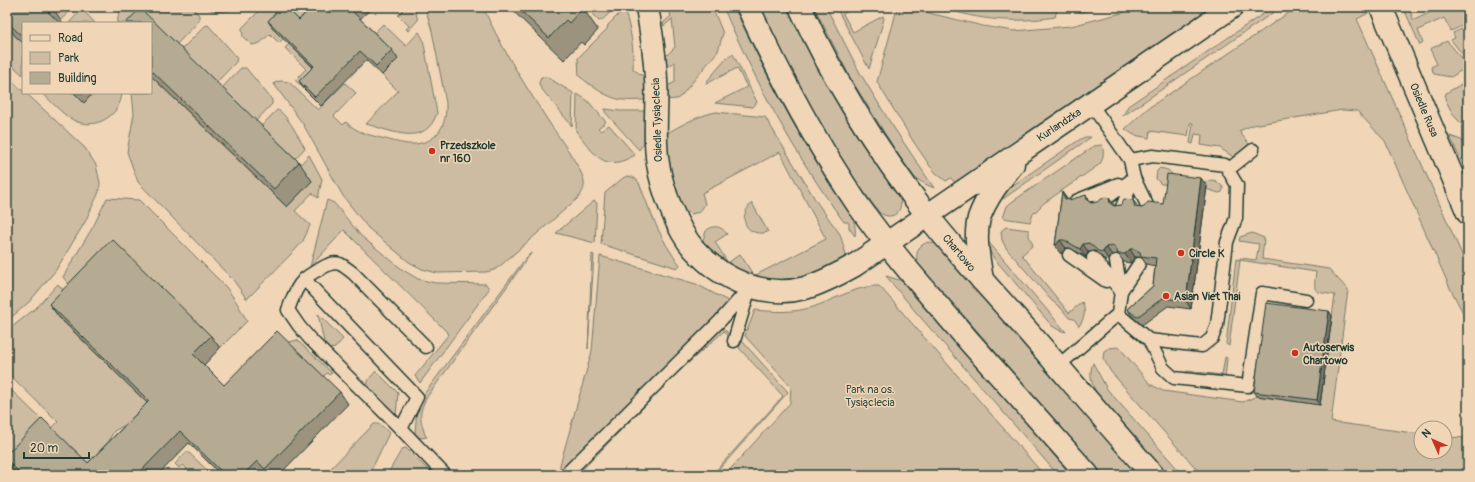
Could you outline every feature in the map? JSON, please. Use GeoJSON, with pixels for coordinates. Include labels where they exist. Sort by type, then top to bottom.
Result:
{"type":"FeatureCollection","features":[{"type":"Feature","properties":{"kind":"street","name":"Osiedle Tysiąclecia"},"geometry":{"type":"LineString","coordinates":[[647,7],[656,79],[656,144],[658,163],[663,186],[680,228],[694,249],[713,267],[730,278],[750,287],[767,290],[788,291],[805,288],[820,282],[855,265],[887,244]]}},
{"type":"Feature","properties":{"kind":"street"},"geometry":{"type":"LineString","coordinates":[[748,7],[776,67],[800,112],[858,205],[887,244],[947,316],[1088,475]]}},
{"type":"Feature","properties":{"kind":"street","name":"Chartowo"},"geometry":{"type":"LineString","coordinates":[[800,7],[817,42],[858,114],[881,151],[928,215],[982,280],[1153,475]]}},
{"type":"Feature","properties":{"kind":"street","name":"Kurlandzka"},"geometry":{"type":"LineString","coordinates":[[887,244],[1026,147],[1232,7]]}},
{"type":"Feature","properties":{"kind":"street","name":"Osiedle Rusa"},"geometry":{"type":"LineString","coordinates":[[1381,7],[1468,213]]}},
{"type":"Feature","properties":{"kind":"street"},"geometry":{"type":"LineString","coordinates":[[982,280],[978,257],[979,219],[988,198],[1026,147]]}},
{"type":"Feature","properties":{"kind":"lane"},"geometry":{"type":"LineString","coordinates":[[1090,104],[1130,160],[1134,178],[1147,205],[1146,209]]}},
{"type":"Feature","properties":{"kind":"lane"},"geometry":{"type":"LineString","coordinates":[[1228,170],[1253,150]]}},
{"type":"Feature","properties":{"kind":"lane"},"geometry":{"type":"LineString","coordinates":[[1130,160],[1153,156],[1225,165],[1237,185],[1236,218],[1227,242],[1217,325],[1212,338],[1202,346],[1148,340]]}},
{"type":"Feature","properties":{"kind":"lane"},"geometry":{"type":"LineString","coordinates":[[1076,201],[1134,178]]}},
{"type":"Feature","properties":{"kind":"lane"},"geometry":{"type":"LineString","coordinates":[[1099,204],[1134,178]]}},
{"type":"Feature","properties":{"kind":"lane"},"geometry":{"type":"LineString","coordinates":[[1122,206],[1134,178]]}},
{"type":"Feature","properties":{"kind":"lane"},"geometry":{"type":"LineString","coordinates":[[1069,255],[1121,291]]}},
{"type":"Feature","properties":{"kind":"lane"},"geometry":{"type":"LineString","coordinates":[[1093,258],[1121,291]]}},
{"type":"Feature","properties":{"kind":"lane"},"geometry":{"type":"LineString","coordinates":[[1058,366],[1118,314],[1121,291],[1116,261]]}},
{"type":"Feature","properties":{"kind":"lane"},"geometry":{"type":"LineString","coordinates":[[426,347],[353,273],[339,263],[330,264],[313,272],[304,279],[296,290],[288,310],[310,340],[401,429],[445,475]]}},
{"type":"Feature","properties":{"kind":"lane"},"geometry":{"type":"LineString","coordinates":[[1121,291],[1139,264]]}},
{"type":"Feature","properties":{"kind":"lane"},"geometry":{"type":"LineString","coordinates":[[304,279],[417,397],[401,429]]}},
{"type":"Feature","properties":{"kind":"lane"},"geometry":{"type":"LineString","coordinates":[[734,341],[750,287]]}},
{"type":"Feature","properties":{"kind":"lane"},"geometry":{"type":"LineString","coordinates":[[565,475],[715,326],[750,287]]}},
{"type":"Feature","properties":{"kind":"lane"},"geometry":{"type":"LineString","coordinates":[[1118,314],[1148,340],[1163,368],[1174,378],[1248,386],[1262,293],[1306,300]]}},
{"type":"Feature","properties":{"kind":"green space"},"geometry":{"type":"Polygon","coordinates":[[[45,7],[73,7],[59,22],[57,22],[45,7]]]}},
{"type":"Feature","properties":{"kind":"green space"},"geometry":{"type":"Polygon","coordinates":[[[120,7],[191,7],[199,15],[199,21],[174,47],[152,24],[152,22],[117,22],[120,7]]]}},
{"type":"Feature","properties":{"kind":"green space"},"geometry":{"type":"Polygon","coordinates":[[[205,7],[238,7],[222,12],[214,11],[205,7]]]}},
{"type":"Feature","properties":{"kind":"green space"},"geometry":{"type":"Polygon","coordinates":[[[263,7],[326,7],[305,29],[274,29],[283,39],[279,43],[270,34],[260,43],[252,45],[243,37],[242,28],[263,7]]]}},
{"type":"Feature","properties":{"kind":"green space"},"geometry":{"type":"Polygon","coordinates":[[[401,7],[414,7],[418,20],[408,31],[406,29],[409,26],[398,15],[403,10],[401,7]]]}},
{"type":"Feature","properties":{"kind":"green space","name":"Przedszkole nr 160"},"geometry":{"type":"Polygon","coordinates":[[[425,7],[483,7],[512,63],[536,103],[573,158],[584,181],[583,190],[578,198],[500,266],[494,270],[486,272],[437,273],[422,269],[409,262],[368,228],[343,196],[303,124],[274,84],[281,81],[289,82],[318,110],[345,83],[356,93],[334,116],[343,125],[346,122],[350,126],[364,133],[403,143],[415,144],[430,140],[440,131],[443,125],[446,103],[432,31],[425,7]]]}},
{"type":"Feature","properties":{"kind":"green space"},"geometry":{"type":"Polygon","coordinates":[[[585,7],[616,7],[599,21],[585,7]]]}},
{"type":"Feature","properties":{"kind":"green space"},"geometry":{"type":"Polygon","coordinates":[[[667,7],[712,7],[723,33],[718,51],[681,96],[677,99],[665,100],[666,87],[675,82],[675,62],[666,68],[666,56],[675,47],[672,19],[664,26],[663,23],[671,16],[667,7]]]}},
{"type":"Feature","properties":{"kind":"green space"},"geometry":{"type":"Polygon","coordinates":[[[723,7],[734,7],[791,119],[816,162],[851,214],[854,221],[855,236],[849,228],[848,222],[844,222],[826,197],[793,145],[763,91],[723,7]]]}},
{"type":"Feature","properties":{"kind":"green space"},"geometry":{"type":"Polygon","coordinates":[[[759,7],[788,7],[836,101],[859,140],[900,199],[901,204],[898,212],[891,216],[883,215],[879,212],[858,184],[799,88],[759,7]]]}},
{"type":"Feature","properties":{"kind":"green space"},"geometry":{"type":"Polygon","coordinates":[[[814,7],[826,7],[860,73],[888,119],[934,188],[915,178],[897,153],[851,79],[814,7]]]}},
{"type":"Feature","properties":{"kind":"green space"},"geometry":{"type":"Polygon","coordinates":[[[836,7],[855,7],[843,14],[853,32],[883,16],[884,19],[869,69],[836,7]]]}},
{"type":"Feature","properties":{"kind":"green space"},"geometry":{"type":"Polygon","coordinates":[[[942,7],[1053,7],[1057,10],[1055,17],[1026,20],[998,20],[956,12],[942,7]]]}},
{"type":"Feature","properties":{"kind":"green space"},"geometry":{"type":"Polygon","coordinates":[[[1068,7],[1104,7],[1081,12],[1068,7]]]}},
{"type":"Feature","properties":{"kind":"green space"},"geometry":{"type":"Polygon","coordinates":[[[1135,7],[1211,7],[955,183],[951,178],[946,181],[930,166],[877,82],[897,9],[908,8],[983,26],[1014,31],[1071,26],[1122,13],[1135,7]]]}},
{"type":"Feature","properties":{"kind":"green space"},"geometry":{"type":"Polygon","coordinates":[[[1273,7],[1281,7],[1123,116],[1128,106],[1273,7]]]}},
{"type":"Feature","properties":{"kind":"green space"},"geometry":{"type":"Polygon","coordinates":[[[1297,7],[1370,7],[1372,11],[1357,19],[1468,268],[1468,322],[1450,288],[1385,141],[1357,111],[1342,110],[1253,125],[1239,131],[1249,144],[1233,157],[1220,148],[1201,145],[1202,135],[1195,134],[1193,144],[1190,143],[1193,123],[1190,123],[1188,136],[1150,131],[1149,138],[1134,135],[1125,129],[1147,109],[1297,7]]]}},
{"type":"Feature","properties":{"kind":"green space"},"geometry":{"type":"Polygon","coordinates":[[[1408,7],[1414,20],[1442,7],[1468,7],[1468,23],[1451,31],[1444,18],[1418,30],[1423,43],[1420,45],[1404,9],[1408,7]]]}},
{"type":"Feature","properties":{"kind":"green space"},"geometry":{"type":"Polygon","coordinates":[[[82,9],[94,22],[70,22],[82,9]]]}},
{"type":"Feature","properties":{"kind":"green space"},"geometry":{"type":"Polygon","coordinates":[[[624,9],[632,39],[633,69],[647,79],[645,100],[626,100],[611,97],[589,84],[579,76],[578,58],[607,29],[608,25],[624,9]]]}},
{"type":"Feature","properties":{"kind":"green space"},"geometry":{"type":"Polygon","coordinates":[[[7,17],[16,36],[22,42],[22,74],[7,61],[7,17]]]}},
{"type":"Feature","properties":{"kind":"green space"},"geometry":{"type":"Polygon","coordinates":[[[383,24],[406,46],[419,32],[423,39],[437,113],[432,124],[425,130],[416,134],[397,133],[366,124],[398,91],[382,75],[398,59],[373,34],[383,24]]]}},
{"type":"Feature","properties":{"kind":"green space"},"geometry":{"type":"Polygon","coordinates":[[[208,25],[237,57],[236,62],[213,86],[179,52],[205,26],[208,25]]]}},
{"type":"Feature","properties":{"kind":"green space"},"geometry":{"type":"Polygon","coordinates":[[[1468,26],[1468,61],[1451,40],[1455,38],[1453,33],[1468,26]]]}},
{"type":"Feature","properties":{"kind":"green space"},"geometry":{"type":"Polygon","coordinates":[[[1447,41],[1462,58],[1467,67],[1451,77],[1434,74],[1431,67],[1437,64],[1430,49],[1447,41]]]}},
{"type":"Feature","properties":{"kind":"green space"},"geometry":{"type":"Polygon","coordinates":[[[289,44],[320,75],[305,90],[295,80],[306,69],[285,48],[289,44]]]}},
{"type":"Feature","properties":{"kind":"green space"},"geometry":{"type":"Polygon","coordinates":[[[733,54],[757,102],[753,107],[715,103],[747,87],[737,68],[706,84],[727,58],[733,54]]]}},
{"type":"Feature","properties":{"kind":"green space"},"geometry":{"type":"Polygon","coordinates":[[[241,68],[246,68],[272,100],[272,104],[253,124],[219,91],[241,68]]]}},
{"type":"Feature","properties":{"kind":"green space"},"geometry":{"type":"Polygon","coordinates":[[[7,76],[22,90],[22,94],[27,94],[85,148],[96,165],[100,183],[99,192],[85,222],[56,270],[29,302],[7,321],[7,76]]]}},
{"type":"Feature","properties":{"kind":"green space"},"geometry":{"type":"Polygon","coordinates":[[[152,77],[287,207],[312,181],[298,167],[309,155],[322,179],[318,198],[312,193],[295,211],[310,225],[303,241],[248,298],[246,298],[234,281],[138,182],[127,152],[134,114],[132,94],[152,94],[152,77]]]}},
{"type":"Feature","properties":{"kind":"green space"},"geometry":{"type":"Polygon","coordinates":[[[541,77],[547,77],[573,93],[572,126],[540,87],[539,83],[541,77]]]}},
{"type":"Feature","properties":{"kind":"green space"},"geometry":{"type":"Polygon","coordinates":[[[1465,82],[1468,82],[1468,130],[1454,116],[1445,99],[1446,93],[1465,82]]]}},
{"type":"Feature","properties":{"kind":"green space"},"geometry":{"type":"Polygon","coordinates":[[[43,94],[75,94],[84,103],[92,94],[122,94],[120,102],[111,115],[105,120],[97,123],[81,123],[69,118],[43,94]]]}},
{"type":"Feature","properties":{"kind":"green space"},"geometry":{"type":"Polygon","coordinates":[[[577,94],[587,100],[606,122],[598,128],[601,131],[609,125],[635,155],[624,160],[607,162],[595,154],[576,131],[577,94]]]}},
{"type":"Feature","properties":{"kind":"green space"},"geometry":{"type":"Polygon","coordinates":[[[605,109],[620,111],[645,111],[644,143],[639,150],[605,112],[605,109]]]}},
{"type":"Feature","properties":{"kind":"green space"},"geometry":{"type":"Polygon","coordinates":[[[277,110],[281,112],[288,121],[305,148],[292,162],[258,129],[277,110]]]}},
{"type":"Feature","properties":{"kind":"green space"},"geometry":{"type":"Polygon","coordinates":[[[716,112],[765,117],[818,204],[840,234],[846,255],[841,260],[819,273],[791,281],[764,281],[727,265],[704,244],[703,240],[706,231],[712,227],[722,229],[727,234],[715,242],[728,263],[740,254],[754,276],[826,239],[780,152],[702,193],[705,204],[700,212],[691,214],[683,210],[669,176],[664,135],[696,118],[716,112]]]}},
{"type":"Feature","properties":{"kind":"green space"},"geometry":{"type":"Polygon","coordinates":[[[1450,136],[1461,140],[1468,147],[1468,177],[1450,136]]]}},
{"type":"Feature","properties":{"kind":"green space"},"geometry":{"type":"Polygon","coordinates":[[[1085,137],[1091,137],[1003,199],[1000,194],[1085,137]]]}},
{"type":"Feature","properties":{"kind":"green space"},"geometry":{"type":"Polygon","coordinates":[[[1102,145],[1103,154],[1100,164],[1044,203],[1033,214],[1030,222],[1003,218],[1007,206],[1013,201],[1094,146],[1102,145]]]}},
{"type":"Feature","properties":{"kind":"green space"},"geometry":{"type":"Polygon","coordinates":[[[1160,168],[1168,170],[1179,181],[1201,183],[1212,180],[1216,181],[1223,187],[1223,190],[1219,193],[1206,189],[1206,186],[1161,184],[1156,179],[1157,171],[1160,168]]]}},
{"type":"Feature","properties":{"kind":"green space"},"geometry":{"type":"Polygon","coordinates":[[[627,176],[634,178],[639,183],[661,236],[680,265],[677,268],[601,244],[605,193],[627,176]]]}},
{"type":"Feature","properties":{"kind":"green space"},"geometry":{"type":"Polygon","coordinates":[[[107,198],[139,200],[226,287],[247,321],[220,348],[78,296],[63,277],[94,225],[107,198]]]}},
{"type":"Feature","properties":{"kind":"green space"},"geometry":{"type":"Polygon","coordinates":[[[327,200],[334,203],[361,236],[403,270],[418,279],[435,283],[486,284],[489,289],[420,383],[415,376],[449,334],[344,230],[310,267],[327,200]]]}},
{"type":"Feature","properties":{"kind":"green space"},"geometry":{"type":"Polygon","coordinates":[[[594,201],[597,203],[595,243],[556,233],[594,201]]]}},
{"type":"Feature","properties":{"kind":"green space"},"geometry":{"type":"Polygon","coordinates":[[[752,203],[768,232],[754,232],[746,225],[744,220],[745,215],[747,209],[752,203]]]}},
{"type":"Feature","properties":{"kind":"green space"},"geometry":{"type":"Polygon","coordinates":[[[1006,227],[1029,230],[1029,236],[1033,245],[1022,255],[1069,313],[1082,302],[1084,314],[1083,320],[1079,326],[1074,319],[1069,318],[1061,308],[1052,301],[1006,248],[1002,240],[1001,231],[1006,227]]]}},
{"type":"Feature","properties":{"kind":"green space"},"geometry":{"type":"Polygon","coordinates":[[[1252,233],[1264,238],[1262,259],[1329,269],[1348,290],[1331,422],[1413,433],[1413,460],[1453,460],[1453,437],[1468,438],[1468,475],[1202,475],[1111,372],[1103,358],[1104,351],[1109,348],[1119,347],[1150,384],[1163,391],[1243,402],[1257,396],[1320,405],[1335,295],[1316,291],[1316,272],[1240,260],[1240,258],[1256,260],[1259,244],[1239,241],[1240,237],[1252,233]]]}},
{"type":"Feature","properties":{"kind":"green space"},"geometry":{"type":"Polygon","coordinates":[[[985,238],[1066,332],[1052,326],[993,257],[985,238]]]}},
{"type":"Feature","properties":{"kind":"green space"},"geometry":{"type":"Polygon","coordinates":[[[928,242],[936,244],[1137,475],[1103,475],[917,262],[918,249],[928,242]]]}},
{"type":"Feature","properties":{"kind":"green space"},"geometry":{"type":"Polygon","coordinates":[[[532,252],[427,397],[422,408],[421,416],[425,435],[427,437],[420,438],[415,433],[419,401],[525,259],[532,252]]]}},
{"type":"Feature","properties":{"kind":"green space"},"geometry":{"type":"Polygon","coordinates":[[[592,254],[594,255],[588,349],[592,254]]]}},
{"type":"Feature","properties":{"kind":"green space"},"geometry":{"type":"Polygon","coordinates":[[[600,256],[696,284],[730,302],[560,471],[560,465],[592,351],[600,256]]]}},
{"type":"Feature","properties":{"kind":"green space"},"geometry":{"type":"Polygon","coordinates":[[[1236,259],[1240,260],[1229,346],[1226,344],[1236,259]]]}},
{"type":"Feature","properties":{"kind":"green space"},"geometry":{"type":"Polygon","coordinates":[[[886,276],[906,284],[1071,475],[1058,475],[886,276]]]}},
{"type":"Feature","properties":{"kind":"green space"},"geometry":{"type":"Polygon","coordinates":[[[58,284],[73,301],[58,317],[158,413],[132,425],[123,426],[114,431],[110,438],[109,446],[94,473],[50,430],[58,422],[7,372],[7,331],[36,308],[58,284]]]}},
{"type":"Feature","properties":{"kind":"green space","name":"Park na os. Tysiąclecia"},"geometry":{"type":"Polygon","coordinates":[[[879,286],[882,289],[1044,475],[725,475],[790,403],[791,387],[745,336],[755,310],[784,312],[806,309],[858,289],[879,286]]]}},
{"type":"Feature","properties":{"kind":"green space"},"geometry":{"type":"Polygon","coordinates":[[[318,314],[343,339],[335,348],[330,349],[325,347],[318,314]]]}},
{"type":"Feature","properties":{"kind":"green space"},"geometry":{"type":"Polygon","coordinates":[[[721,329],[724,329],[731,336],[730,338],[724,331],[675,375],[577,475],[573,475],[721,329]]]}},
{"type":"Feature","properties":{"kind":"green space"},"geometry":{"type":"Polygon","coordinates":[[[297,340],[332,373],[329,375],[327,373],[322,378],[286,343],[297,340]]]}},
{"type":"Feature","properties":{"kind":"green space"},"geometry":{"type":"Polygon","coordinates":[[[742,341],[788,392],[714,475],[712,475],[783,396],[739,348],[742,341]]]}},
{"type":"Feature","properties":{"kind":"green space"},"geometry":{"type":"Polygon","coordinates":[[[1225,357],[1227,358],[1225,379],[1185,373],[1187,371],[1222,375],[1225,357]]]}},
{"type":"Feature","properties":{"kind":"green space"},"geometry":{"type":"Polygon","coordinates":[[[1093,363],[1107,389],[1183,475],[1168,475],[1096,392],[1091,378],[1093,363]]]}},
{"type":"Feature","properties":{"kind":"green space"},"geometry":{"type":"Polygon","coordinates":[[[376,371],[398,393],[396,415],[368,388],[368,381],[376,371]]]}},
{"type":"Feature","properties":{"kind":"green space"},"geometry":{"type":"Polygon","coordinates":[[[7,386],[41,419],[18,475],[7,475],[7,386]]]}},
{"type":"Feature","properties":{"kind":"green space"},"geometry":{"type":"Polygon","coordinates":[[[374,424],[381,425],[389,433],[369,475],[330,475],[330,470],[333,466],[374,424]]]}},
{"type":"Feature","properties":{"kind":"green space"},"geometry":{"type":"Polygon","coordinates":[[[406,448],[433,475],[387,475],[402,449],[406,448]]]}},
{"type":"Feature","properties":{"kind":"green space"},"geometry":{"type":"Polygon","coordinates":[[[187,451],[212,475],[196,475],[192,471],[188,475],[185,472],[187,469],[183,465],[179,468],[175,464],[187,451]]]}},
{"type":"Feature","properties":{"kind":"building"},"geometry":{"type":"Polygon","coordinates":[[[7,7],[52,7],[48,12],[59,22],[22,22],[22,36],[7,22],[7,7]]]}},
{"type":"Feature","properties":{"kind":"building"},"geometry":{"type":"Polygon","coordinates":[[[281,7],[286,7],[299,20],[311,7],[358,7],[353,12],[392,50],[376,66],[360,51],[315,97],[299,81],[314,66],[268,21],[281,7]]]}},
{"type":"Feature","properties":{"kind":"building"},"geometry":{"type":"Polygon","coordinates":[[[517,7],[583,8],[569,23],[566,20],[549,38],[517,7]]]}},
{"type":"Feature","properties":{"kind":"building"},"geometry":{"type":"Polygon","coordinates":[[[140,8],[299,162],[274,189],[152,71],[152,22],[127,22],[140,8]]]}},
{"type":"Feature","properties":{"kind":"building"},"geometry":{"type":"Polygon","coordinates":[[[1167,174],[1201,178],[1186,301],[1163,298],[1137,317],[1127,309],[1153,286],[1156,258],[1141,256],[1140,252],[1134,249],[1130,249],[1125,254],[1118,254],[1116,248],[1113,246],[1106,247],[1103,252],[1098,251],[1089,243],[1083,244],[1080,249],[1064,240],[1060,240],[1055,246],[1062,192],[1065,199],[1069,200],[1086,195],[1087,200],[1091,203],[1097,202],[1105,197],[1109,198],[1110,203],[1114,206],[1121,205],[1124,199],[1133,200],[1135,207],[1142,208],[1148,202],[1163,204],[1167,174]]]}},
{"type":"Feature","properties":{"kind":"building"},"geometry":{"type":"Polygon","coordinates":[[[112,239],[211,336],[193,354],[224,385],[277,331],[340,392],[265,469],[257,461],[243,475],[225,475],[180,431],[142,470],[146,475],[22,475],[7,460],[7,454],[42,418],[88,463],[149,401],[49,304],[112,239]]]}},
{"type":"Feature","properties":{"kind":"building","name":"Autoserwis Chartowo"},"geometry":{"type":"Polygon","coordinates":[[[1266,303],[1329,311],[1317,400],[1254,392],[1266,303]]]}},
{"type":"Feature","properties":{"kind":"place","name":"Przedszkole nr 160"},"geometry":{"type":"Point","coordinates":[432,151]}},
{"type":"Feature","properties":{"kind":"place","name":"Circle K"},"geometry":{"type":"Point","coordinates":[1181,253]}},
{"type":"Feature","properties":{"kind":"place","name":"Asian Viet Thai"},"geometry":{"type":"Point","coordinates":[1166,296]}},
{"type":"Feature","properties":{"kind":"place","name":"Autoserwis Chartowo"},"geometry":{"type":"Point","coordinates":[1295,353]}}]}
